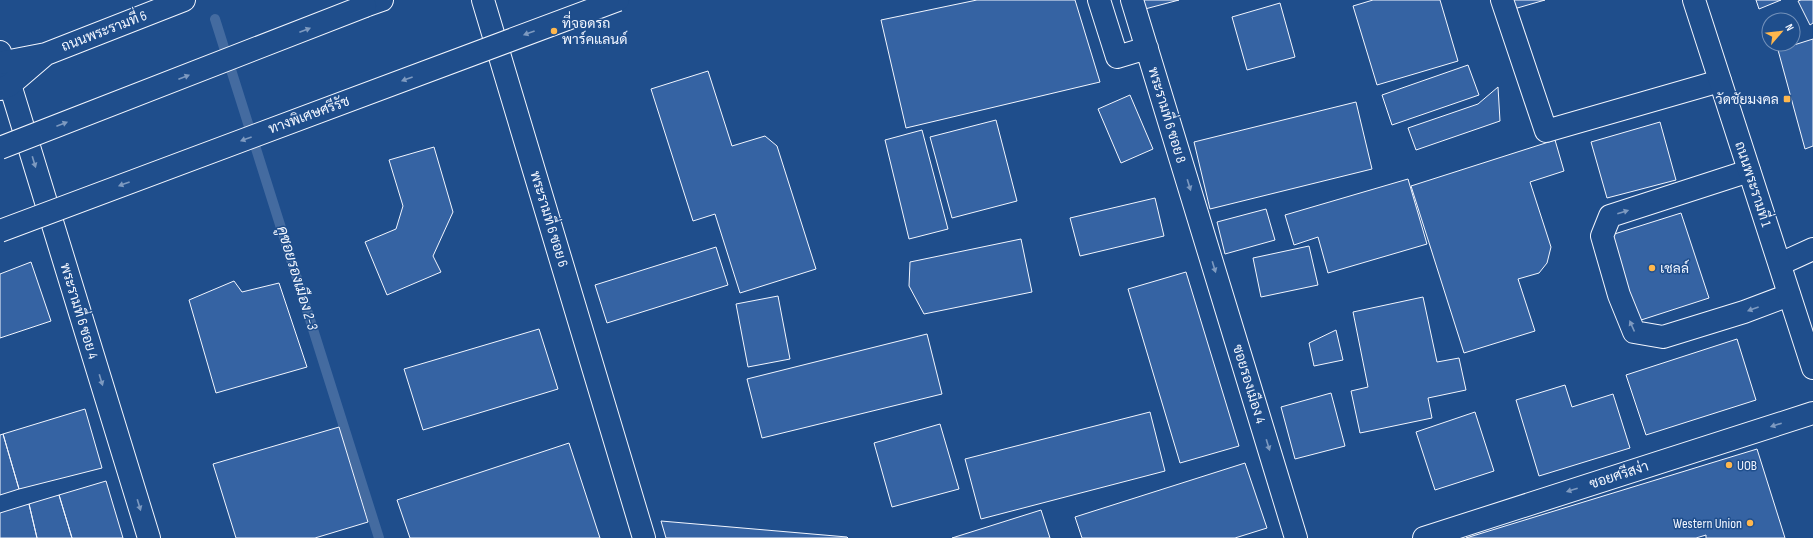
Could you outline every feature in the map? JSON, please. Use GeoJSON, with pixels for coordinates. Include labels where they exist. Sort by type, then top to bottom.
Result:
{"type":"FeatureCollection","features":[{"type":"Feature","properties":{"kind":"main road","name":"ถนนพระรามที่ 6"},"geometry":{"type":"LineString","coordinates":[[1,59],[46,54],[184,0]]}},
{"type":"Feature","properties":{"kind":"main road"},"geometry":{"type":"LineString","coordinates":[[0,148],[382,0]]}},
{"type":"Feature","properties":{"kind":"main road","name":"พระรามที่ 6 ซอย 6"},"geometry":{"type":"LineString","coordinates":[[483,0],[644,538]]}},
{"type":"Feature","properties":{"kind":"main road","name":"ทางพิเศษศรีรัช"},"geometry":{"type":"LineString","coordinates":[[0,231],[618,0]]}},
{"type":"Feature","properties":{"kind":"main road"},"geometry":{"type":"LineString","coordinates":[[1099,0],[1117,57],[1147,48]]}},
{"type":"Feature","properties":{"kind":"main road","name":"พระรามที่ 6 ซอย 8"},"geometry":{"type":"LineString","coordinates":[[1132,0],[1202,230]]}},
{"type":"Feature","properties":{"kind":"main road"},"geometry":{"type":"LineString","coordinates":[[1502,0],[1546,131],[1720,81]]}},
{"type":"Feature","properties":{"kind":"main road","name":"ถนนพระรามที่ 1"},"geometry":{"type":"LineString","coordinates":[[1694,0],[1813,368]]}},
{"type":"Feature","properties":{"kind":"main road","name":"ถนนพระรามที่ 6"},"geometry":{"type":"LineString","coordinates":[[5,87],[46,54]]}},
{"type":"Feature","properties":{"kind":"main road","name":"พระรามที่ 6 ซอย 4"},"geometry":{"type":"LineString","coordinates":[[1,59],[5,87],[149,538]]}},
{"type":"Feature","properties":{"kind":"main road"},"geometry":{"type":"LineString","coordinates":[[1750,171],[1610,216],[1602,236],[1619,295],[1634,332],[1663,337],[1744,312],[1790,295]]}},
{"type":"Feature","properties":{"kind":"main road","name":"ซอยรองเมือง 4"},"geometry":{"type":"LineString","coordinates":[[1202,230],[1296,538]]}},
{"type":"Feature","properties":{"kind":"main road"},"geometry":{"type":"LineString","coordinates":[[1780,264],[1813,249]]}},
{"type":"Feature","properties":{"kind":"main road","name":"ซอยศรีสง่า"},"geometry":{"type":"LineString","coordinates":[[1424,538],[1813,413]]}},
{"type":"Feature","properties":{"kind":"building"},"geometry":{"type":"Polygon","coordinates":[[[977,0],[1075,0],[1100,82],[906,128],[881,20],[977,0]]]}},
{"type":"Feature","properties":{"kind":"building"},"geometry":{"type":"Polygon","coordinates":[[[1143,0],[1179,0],[1145,9],[1143,0]]]}},
{"type":"Feature","properties":{"kind":"building"},"geometry":{"type":"Polygon","coordinates":[[[1373,0],[1440,0],[1458,61],[1377,85],[1353,6],[1373,0]]]}},
{"type":"Feature","properties":{"kind":"building"},"geometry":{"type":"Polygon","coordinates":[[[1503,0],[1545,0],[1507,11],[1503,0]]]}},
{"type":"Feature","properties":{"kind":"building"},"geometry":{"type":"Polygon","coordinates":[[[1756,0],[1781,0],[1759,9],[1756,0]]]}},
{"type":"Feature","properties":{"kind":"building"},"geometry":{"type":"Polygon","coordinates":[[[1813,0],[1813,23],[1810,25],[1798,1],[1813,0]]]}},
{"type":"Feature","properties":{"kind":"building"},"geometry":{"type":"Polygon","coordinates":[[[1280,3],[1295,57],[1247,70],[1232,17],[1280,3]]]}},
{"type":"Feature","properties":{"kind":"building"},"geometry":{"type":"Polygon","coordinates":[[[1813,39],[1813,146],[1805,149],[1779,52],[1801,52],[1801,43],[1813,39]]]}},
{"type":"Feature","properties":{"kind":"building"},"geometry":{"type":"Polygon","coordinates":[[[1468,65],[1479,95],[1392,125],[1382,95],[1468,65]]]}},
{"type":"Feature","properties":{"kind":"building"},"geometry":{"type":"Polygon","coordinates":[[[708,71],[732,146],[765,136],[777,146],[816,269],[740,293],[715,214],[693,221],[651,89],[708,71]]]}},
{"type":"Feature","properties":{"kind":"building"},"geometry":{"type":"Polygon","coordinates":[[[1498,87],[1500,121],[1416,150],[1408,128],[1478,104],[1498,87]]]}},
{"type":"Feature","properties":{"kind":"building"},"geometry":{"type":"Polygon","coordinates":[[[1130,95],[1153,149],[1121,163],[1098,109],[1130,95]]]}},
{"type":"Feature","properties":{"kind":"building"},"geometry":{"type":"Polygon","coordinates":[[[1356,102],[1372,169],[1210,209],[1194,142],[1356,102]]]}},
{"type":"Feature","properties":{"kind":"building"},"geometry":{"type":"Polygon","coordinates":[[[996,120],[1017,201],[952,218],[930,137],[996,120]]]}},
{"type":"Feature","properties":{"kind":"building"},"geometry":{"type":"Polygon","coordinates":[[[1660,122],[1676,180],[1607,198],[1591,142],[1660,122]]]}},
{"type":"Feature","properties":{"kind":"building"},"geometry":{"type":"Polygon","coordinates":[[[922,130],[948,229],[909,239],[885,140],[922,130]]]}},
{"type":"Feature","properties":{"kind":"building"},"geometry":{"type":"Polygon","coordinates":[[[1555,140],[1564,171],[1530,182],[1551,247],[1547,263],[1539,273],[1518,279],[1535,331],[1464,353],[1411,186],[1555,140]]]}},
{"type":"Feature","properties":{"kind":"building"},"geometry":{"type":"Polygon","coordinates":[[[434,147],[453,212],[433,256],[441,272],[387,295],[365,242],[396,229],[403,206],[389,160],[434,147]]]}},
{"type":"Feature","properties":{"kind":"building"},"geometry":{"type":"Polygon","coordinates":[[[1408,179],[1427,244],[1328,273],[1318,237],[1294,245],[1285,215],[1408,179]]]}},
{"type":"Feature","properties":{"kind":"building"},"geometry":{"type":"Polygon","coordinates":[[[1155,198],[1164,236],[1080,256],[1070,218],[1155,198]]]}},
{"type":"Feature","properties":{"kind":"building"},"geometry":{"type":"Polygon","coordinates":[[[1266,209],[1275,240],[1225,254],[1217,222],[1266,209]]]}},
{"type":"Feature","properties":{"kind":"building"},"geometry":{"type":"Polygon","coordinates":[[[1681,213],[1709,298],[1635,322],[1608,236],[1681,213]]]}},
{"type":"Feature","properties":{"kind":"building"},"geometry":{"type":"Polygon","coordinates":[[[1021,239],[1032,292],[924,314],[909,286],[910,262],[1021,239]]]}},
{"type":"Feature","properties":{"kind":"building"},"geometry":{"type":"Polygon","coordinates":[[[1309,246],[1318,285],[1261,297],[1253,258],[1309,246]]]}},
{"type":"Feature","properties":{"kind":"building"},"geometry":{"type":"Polygon","coordinates":[[[716,247],[728,285],[607,323],[595,285],[716,247]]]}},
{"type":"Feature","properties":{"kind":"building"},"geometry":{"type":"Polygon","coordinates":[[[31,262],[51,321],[0,338],[0,274],[31,262]]]}},
{"type":"Feature","properties":{"kind":"building"},"geometry":{"type":"Polygon","coordinates":[[[1186,272],[1239,446],[1180,463],[1128,289],[1186,272]]]}},
{"type":"Feature","properties":{"kind":"building"},"geometry":{"type":"Polygon","coordinates":[[[234,281],[242,292],[279,283],[307,367],[216,393],[189,300],[234,281]]]}},
{"type":"Feature","properties":{"kind":"building"},"geometry":{"type":"Polygon","coordinates":[[[778,296],[790,359],[748,367],[736,304],[778,296]]]}},
{"type":"Feature","properties":{"kind":"building"},"geometry":{"type":"Polygon","coordinates":[[[1423,297],[1437,362],[1459,358],[1466,390],[1428,398],[1432,418],[1360,433],[1351,391],[1368,387],[1353,312],[1423,297]]]}},
{"type":"Feature","properties":{"kind":"building"},"geometry":{"type":"Polygon","coordinates":[[[539,329],[558,389],[423,430],[404,369],[539,329]]]}},
{"type":"Feature","properties":{"kind":"building"},"geometry":{"type":"Polygon","coordinates":[[[1336,330],[1343,360],[1314,366],[1309,343],[1336,330]]]}},
{"type":"Feature","properties":{"kind":"building"},"geometry":{"type":"Polygon","coordinates":[[[927,334],[942,394],[762,438],[747,379],[927,334]]]}},
{"type":"Feature","properties":{"kind":"building"},"geometry":{"type":"Polygon","coordinates":[[[1737,339],[1756,400],[1646,435],[1626,375],[1737,339]]]}},
{"type":"Feature","properties":{"kind":"building"},"geometry":{"type":"Polygon","coordinates":[[[1565,385],[1572,407],[1613,394],[1630,448],[1539,476],[1516,400],[1565,385]]]}},
{"type":"Feature","properties":{"kind":"building"},"geometry":{"type":"Polygon","coordinates":[[[1331,393],[1345,446],[1295,459],[1281,407],[1331,393]]]}},
{"type":"Feature","properties":{"kind":"building"},"geometry":{"type":"Polygon","coordinates":[[[85,409],[102,468],[19,489],[3,434],[85,409]]]}},
{"type":"Feature","properties":{"kind":"building"},"geometry":{"type":"Polygon","coordinates":[[[1150,412],[1165,471],[981,519],[965,459],[1150,412]]]}},
{"type":"Feature","properties":{"kind":"building"},"geometry":{"type":"Polygon","coordinates":[[[1475,412],[1494,471],[1435,490],[1416,432],[1475,412]]]}},
{"type":"Feature","properties":{"kind":"building"},"geometry":{"type":"Polygon","coordinates":[[[940,424],[959,489],[892,507],[874,443],[940,424]]]}},
{"type":"Feature","properties":{"kind":"building"},"geometry":{"type":"Polygon","coordinates":[[[339,427],[368,522],[315,538],[236,538],[213,464],[339,427]]]}},
{"type":"Feature","properties":{"kind":"building"},"geometry":{"type":"Polygon","coordinates":[[[3,434],[19,489],[0,495],[0,435],[3,434]]]}},
{"type":"Feature","properties":{"kind":"building"},"geometry":{"type":"Polygon","coordinates":[[[569,443],[600,538],[410,538],[397,500],[569,443]]]}},
{"type":"Feature","properties":{"kind":"building"},"geometry":{"type":"Polygon","coordinates":[[[1757,449],[1785,538],[1706,538],[1706,535],[1696,538],[1466,538],[1757,449]]]}},
{"type":"Feature","properties":{"kind":"building"},"geometry":{"type":"Polygon","coordinates":[[[1245,463],[1267,528],[1235,538],[1082,538],[1075,517],[1245,463]]]}},
{"type":"Feature","properties":{"kind":"building"},"geometry":{"type":"Polygon","coordinates":[[[106,481],[123,538],[72,538],[59,495],[106,481]]]}},
{"type":"Feature","properties":{"kind":"building"},"geometry":{"type":"Polygon","coordinates":[[[59,495],[72,538],[37,538],[29,504],[59,495]]]}},
{"type":"Feature","properties":{"kind":"building"},"geometry":{"type":"Polygon","coordinates":[[[29,504],[37,538],[0,538],[0,513],[29,504]]]}},
{"type":"Feature","properties":{"kind":"building"},"geometry":{"type":"Polygon","coordinates":[[[1041,510],[1050,538],[952,538],[1041,510]]]}},
{"type":"Feature","properties":{"kind":"building"},"geometry":{"type":"Polygon","coordinates":[[[661,521],[847,537],[848,538],[666,538],[661,521]]]}},
{"type":"Feature","properties":{"kind":"waterway","name":"คูซอยรองเมือง 2-3"},"geometry":{"type":"LineString","coordinates":[[215,19],[379,538]]}},
{"type":"Feature","properties":{"kind":"place","name":"ที่จอดรถ พาร์คแลนด์"},"geometry":{"type":"Point","coordinates":[554,31]}},
{"type":"Feature","properties":{"kind":"place","name":"วัดชัยมงคล"},"geometry":{"type":"Point","coordinates":[1787,99]}},
{"type":"Feature","properties":{"kind":"place","name":"เชลล์"},"geometry":{"type":"Point","coordinates":[1652,268]}},
{"type":"Feature","properties":{"kind":"place","name":"UOB"},"geometry":{"type":"Point","coordinates":[1729,465]}},
{"type":"Feature","properties":{"kind":"place","name":"Western Union"},"geometry":{"type":"Point","coordinates":[1750,523]}}]}
